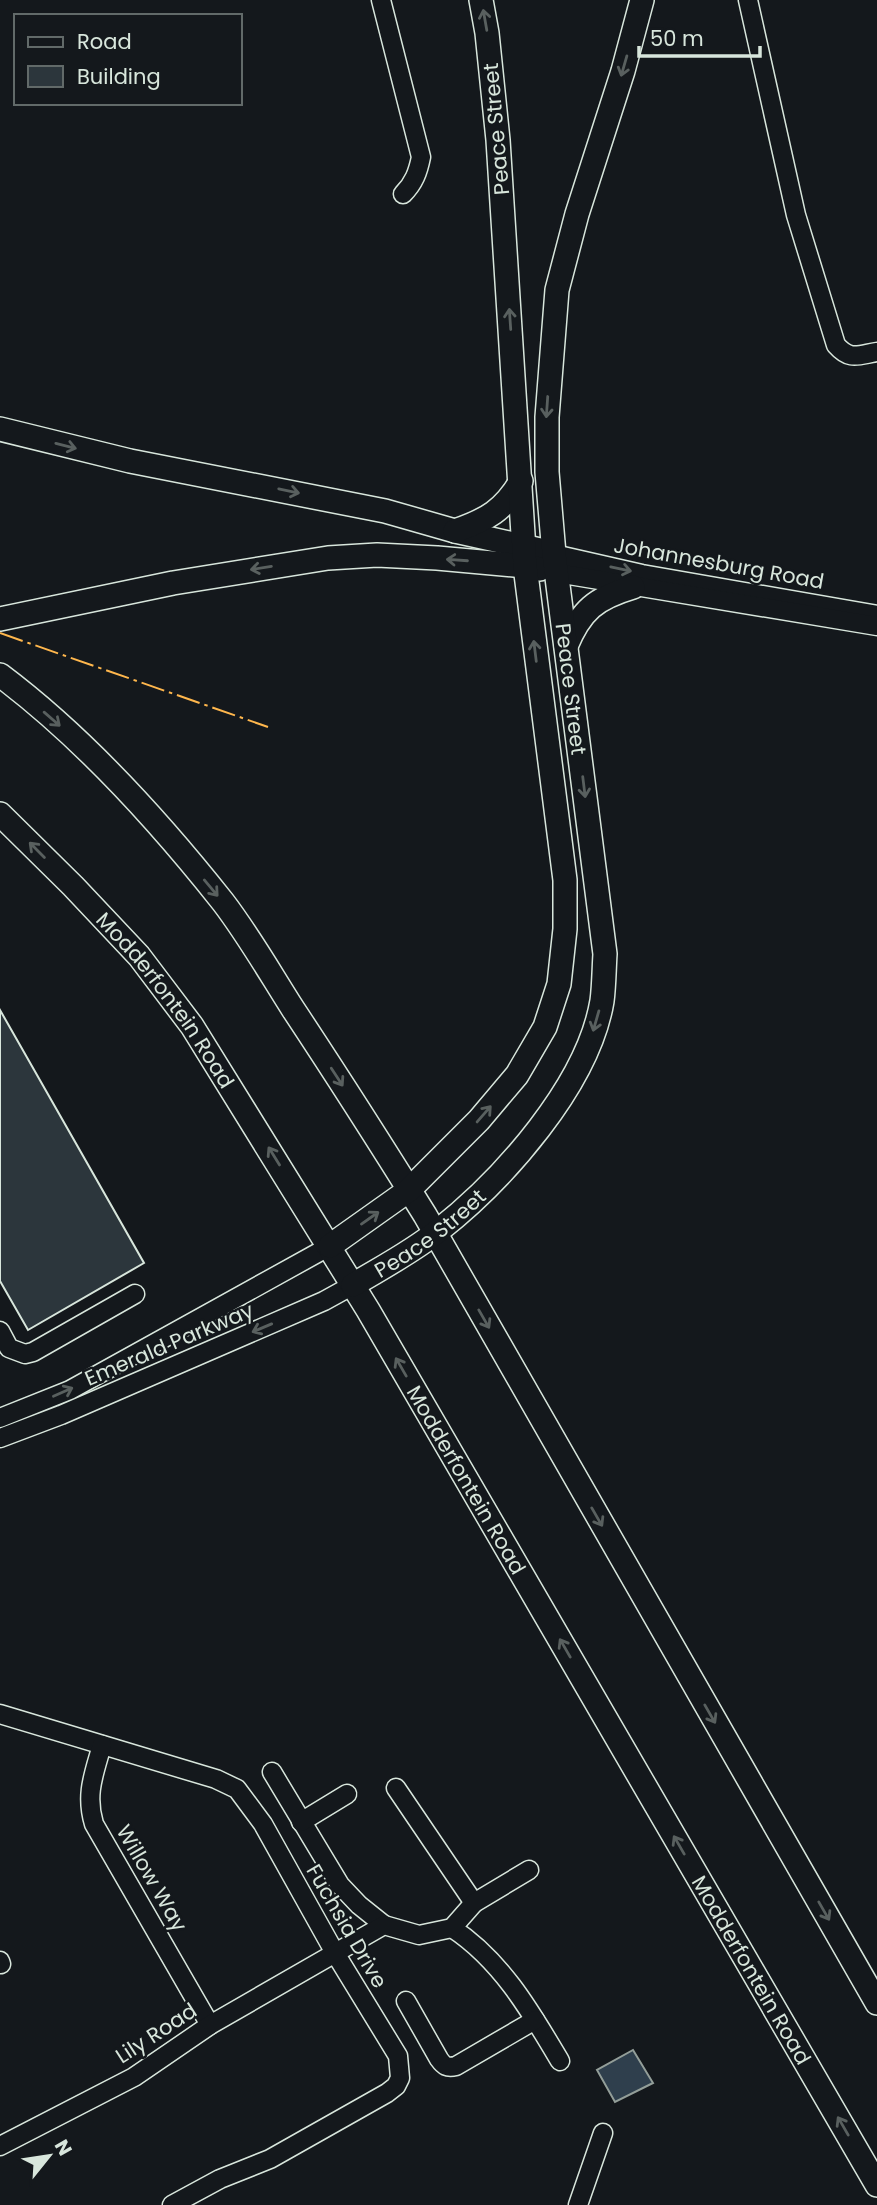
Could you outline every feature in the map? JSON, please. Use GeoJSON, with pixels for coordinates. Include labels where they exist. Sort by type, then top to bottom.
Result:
{"type":"FeatureCollection","features":[{"type":"Feature","properties":{"kind":"main road","name":"Peace Street"},"geometry":{"type":"LineString","coordinates":[[330,1246],[409,1190],[479,1120],[517,1075],[545,1027],[559,984],[565,929],[565,880],[525,556],[498,139],[481,0]]}},
{"type":"Feature","properties":{"kind":"main road","name":"Peace Street"},"geometry":{"type":"LineString","coordinates":[[353,1285],[435,1234],[462,1212],[523,1148],[568,1087],[588,1047],[602,1002],[604,954],[555,564],[547,472],[547,417],[558,290],[577,214],[623,71],[642,0]]}},
{"type":"Feature","properties":{"kind":"main road"},"geometry":{"type":"LineString","coordinates":[[0,429],[130,461],[386,511],[555,564]]}},
{"type":"Feature","properties":{"kind":"main road"},"geometry":{"type":"LineString","coordinates":[[455,531],[504,506],[521,481]]}},
{"type":"Feature","properties":{"kind":"main road"},"geometry":{"type":"LineString","coordinates":[[7,617],[173,583],[328,558],[377,555],[525,556]]}},
{"type":"Feature","properties":{"kind":"main road"},"geometry":{"type":"LineString","coordinates":[[566,646],[587,609],[613,593],[633,587]]}},
{"type":"Feature","properties":{"kind":"main road"},"geometry":{"type":"LineString","coordinates":[[0,674],[90,753],[167,836],[224,904],[393,1161],[877,2004]]}},
{"type":"Feature","properties":{"kind":"main road","name":"Modderfontein Road"},"geometry":{"type":"LineString","coordinates":[[0,814],[74,886],[139,956],[192,1026],[330,1246],[877,2186]]}},
{"type":"Feature","properties":{"kind":"street"},"geometry":{"type":"LineString","coordinates":[[381,0],[421,157],[418,174],[403,194]]}},
{"type":"Feature","properties":{"kind":"street"},"geometry":{"type":"LineString","coordinates":[[748,0],[796,215],[836,345],[851,357],[877,352]]}},
{"type":"Feature","properties":{"kind":"street","name":"Johannesburg Road"},"geometry":{"type":"LineString","coordinates":[[555,564],[633,587],[877,626]]}},
{"type":"Feature","properties":{"kind":"street","name":"Johannesburg Road"},"geometry":{"type":"LineString","coordinates":[[555,564],[642,573],[877,615]]}},
{"type":"Feature","properties":{"kind":"street","name":"Emerald Parkway"},"geometry":{"type":"LineString","coordinates":[[0,1418],[70,1390],[330,1246]]}},
{"type":"Feature","properties":{"kind":"street","name":"Emerald Parkway"},"geometry":{"type":"LineString","coordinates":[[0,1438],[61,1415],[312,1307],[353,1285]]}},
{"type":"Feature","properties":{"kind":"street"},"geometry":{"type":"LineString","coordinates":[[0,1331],[9,1348],[25,1354],[33,1352],[135,1294]]}},
{"type":"Feature","properties":{"kind":"street","name":"Fuchsia Drive"},"geometry":{"type":"LineString","coordinates":[[0,1714],[216,1779],[237,1789],[263,1824],[335,1953],[398,2056],[400,2078],[396,2086],[270,2159],[220,2179],[172,2205]]}},
{"type":"Feature","properties":{"kind":"street","name":"Willow Way"},"geometry":{"type":"LineString","coordinates":[[102,1745],[89,1790],[89,1808],[94,1824],[210,2025]]}},
{"type":"Feature","properties":{"kind":"street"},"geometry":{"type":"LineString","coordinates":[[272,1772],[340,1885],[384,1925],[419,1935],[452,1928],[474,1902],[529,1870]]}},
{"type":"Feature","properties":{"kind":"street"},"geometry":{"type":"LineString","coordinates":[[396,1788],[474,1902]]}},
{"type":"Feature","properties":{"kind":"street"},"geometry":{"type":"LineString","coordinates":[[301,1822],[347,1794]]}},
{"type":"Feature","properties":{"kind":"street","name":"Lily Road"},"geometry":{"type":"LineString","coordinates":[[0,2146],[134,2077],[210,2025],[384,1925]]}},
{"type":"Feature","properties":{"kind":"street"},"geometry":{"type":"LineString","coordinates":[[452,1928],[478,1948],[514,1988],[560,2061]]}},
{"type":"Feature","properties":{"kind":"street"},"geometry":{"type":"LineString","coordinates":[[406,2001],[439,2059],[449,2067],[456,2066],[535,2020]]}},
{"type":"Feature","properties":{"kind":"street"},"geometry":{"type":"LineString","coordinates":[[578,2205],[603,2133]]}},
{"type":"Feature","properties":{"kind":"water"},"geometry":{"type":"Polygon","coordinates":[[[633,2050],[653,2083],[615,2102],[597,2070],[633,2050]]]}},
{"type":"Feature","properties":{"kind":"building"},"geometry":{"type":"Polygon","coordinates":[[[0,1010],[144,1263],[28,1330],[0,1281],[0,1010]]]}},
{"type":"Feature","properties":{"kind":"power"},"geometry":{"type":"LineString","coordinates":[[0,633],[268,727]]}}]}
